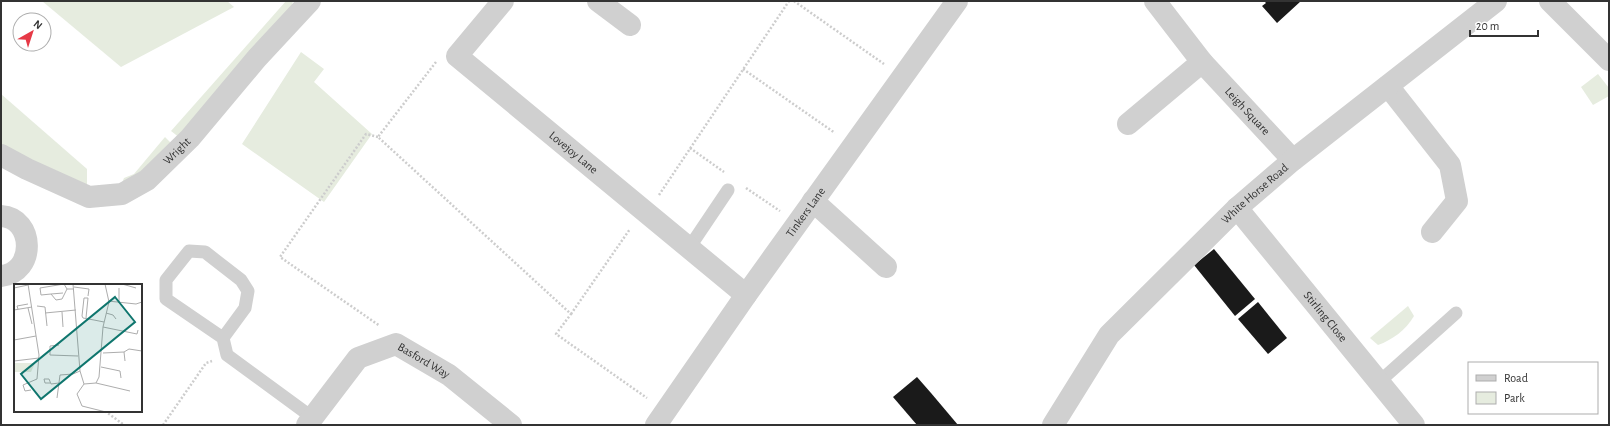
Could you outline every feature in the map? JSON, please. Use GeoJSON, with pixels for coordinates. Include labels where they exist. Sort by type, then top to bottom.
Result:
{"type":"FeatureCollection","features":[{"type":"Feature","properties":{"kind":"street","name":"Wright"},"geometry":{"type":"LineString","coordinates":[[1,155],[27,169],[89,197],[122,194],[147,180],[190,138],[257,58],[310,1]]}},
{"type":"Feature","properties":{"kind":"street"},"geometry":{"type":"LineString","coordinates":[[457,56],[503,1]]}},
{"type":"Feature","properties":{"kind":"street"},"geometry":{"type":"LineString","coordinates":[[598,1],[630,25]]}},
{"type":"Feature","properties":{"kind":"street","name":"Tinkers Lane"},"geometry":{"type":"LineString","coordinates":[[661,418],[746,295],[957,1]]}},
{"type":"Feature","properties":{"kind":"street","name":"Leigh Square"},"geometry":{"type":"LineString","coordinates":[[1155,1],[1202,62],[1293,160]]}},
{"type":"Feature","properties":{"kind":"street","name":"White Horse Road"},"geometry":{"type":"LineString","coordinates":[[1053,425],[1109,334],[1237,208],[1293,160],[1496,1]]}},
{"type":"Feature","properties":{"kind":"street"},"geometry":{"type":"LineString","coordinates":[[1550,1],[1609,60]]}},
{"type":"Feature","properties":{"kind":"street","name":"Lovejoy Lane"},"geometry":{"type":"LineString","coordinates":[[457,56],[746,295]]}},
{"type":"Feature","properties":{"kind":"street"},"geometry":{"type":"LineString","coordinates":[[1128,124],[1202,62]]}},
{"type":"Feature","properties":{"kind":"street"},"geometry":{"type":"LineString","coordinates":[[1388,86],[1450,166],[1457,201],[1432,232]]}},
{"type":"Feature","properties":{"kind":"street"},"geometry":{"type":"LineString","coordinates":[[813,201],[886,267]]}},
{"type":"Feature","properties":{"kind":"street","name":"Stirling Close"},"geometry":{"type":"LineString","coordinates":[[1237,208],[1414,425]]}},
{"type":"Feature","properties":{"kind":"street"},"geometry":{"type":"LineString","coordinates":[[1,216],[13,220],[21,227],[26,236],[28,246],[22,264],[15,271],[1,276]]}},
{"type":"Feature","properties":{"kind":"street","name":"Basford Way"},"geometry":{"type":"LineString","coordinates":[[310,421],[358,358],[396,344],[449,375],[511,425]]}},
{"type":"Feature","properties":{"kind":"lane"},"geometry":{"type":"LineString","coordinates":[[689,248],[728,190]]}},
{"type":"Feature","properties":{"kind":"lane"},"geometry":{"type":"LineString","coordinates":[[223,338],[245,308],[248,291],[241,280],[205,252],[189,251],[166,280],[166,299],[223,338],[227,355],[310,421]]}},
{"type":"Feature","properties":{"kind":"lane"},"geometry":{"type":"LineString","coordinates":[[1379,382],[1456,313]]}},
{"type":"Feature","properties":{"kind":"path"},"geometry":{"type":"LineString","coordinates":[[661,418],[556,334],[636,221],[646,213],[789,1]]}},
{"type":"Feature","properties":{"kind":"path"},"geometry":{"type":"LineString","coordinates":[[794,1],[903,77]]}},
{"type":"Feature","properties":{"kind":"path"},"geometry":{"type":"LineString","coordinates":[[378,137],[437,61],[457,56]]}},
{"type":"Feature","properties":{"kind":"path"},"geometry":{"type":"LineString","coordinates":[[743,69],[853,146]]}},
{"type":"Feature","properties":{"kind":"path"},"geometry":{"type":"LineString","coordinates":[[396,344],[378,324],[280,257],[366,134],[378,137],[571,314]]}},
{"type":"Feature","properties":{"kind":"path"},"geometry":{"type":"LineString","coordinates":[[163,425],[206,364],[227,355]]}},
{"type":"Feature","properties":{"kind":"path"},"geometry":{"type":"LineString","coordinates":[[106,412],[124,425]]}},
{"type":"Feature","properties":{"kind":"green space"},"geometry":{"type":"Polygon","coordinates":[[[42,1],[227,1],[234,7],[121,67],[42,1]]]}},
{"type":"Feature","properties":{"kind":"green space"},"geometry":{"type":"Polygon","coordinates":[[[286,1],[293,1],[290,13],[180,138],[171,131],[286,1]]]}},
{"type":"Feature","properties":{"kind":"green space"},"geometry":{"type":"Polygon","coordinates":[[[301,52],[324,69],[314,82],[372,134],[324,202],[242,144],[301,52]]]}},
{"type":"Feature","properties":{"kind":"green space"},"geometry":{"type":"Polygon","coordinates":[[[1598,74],[1609,88],[1609,96],[1593,105],[1581,87],[1598,74]]]}},
{"type":"Feature","properties":{"kind":"green space"},"geometry":{"type":"Polygon","coordinates":[[[1,94],[87,169],[87,187],[1,145],[1,94]]]}},
{"type":"Feature","properties":{"kind":"green space"},"geometry":{"type":"Polygon","coordinates":[[[165,137],[172,144],[149,173],[120,188],[124,178],[134,174],[165,137]]]}},
{"type":"Feature","properties":{"kind":"green space"},"geometry":{"type":"Polygon","coordinates":[[[1408,306],[1414,316],[1407,326],[1398,334],[1378,345],[1370,338],[1408,306]]]}},
{"type":"Feature","properties":{"kind":"building"},"geometry":{"type":"Polygon","coordinates":[[[1264,1],[1301,1],[1277,23],[1262,6],[1266,3],[1264,1]]]}},
{"type":"Feature","properties":{"kind":"building"},"geometry":{"type":"Polygon","coordinates":[[[1214,249],[1255,299],[1235,316],[1194,265],[1214,249]]]}},
{"type":"Feature","properties":{"kind":"building"},"geometry":{"type":"Polygon","coordinates":[[[1258,302],[1287,338],[1268,354],[1238,319],[1258,302]]]}},
{"type":"Feature","properties":{"kind":"building"},"geometry":{"type":"Polygon","coordinates":[[[917,377],[958,425],[917,425],[893,397],[917,377]]]}}]}
